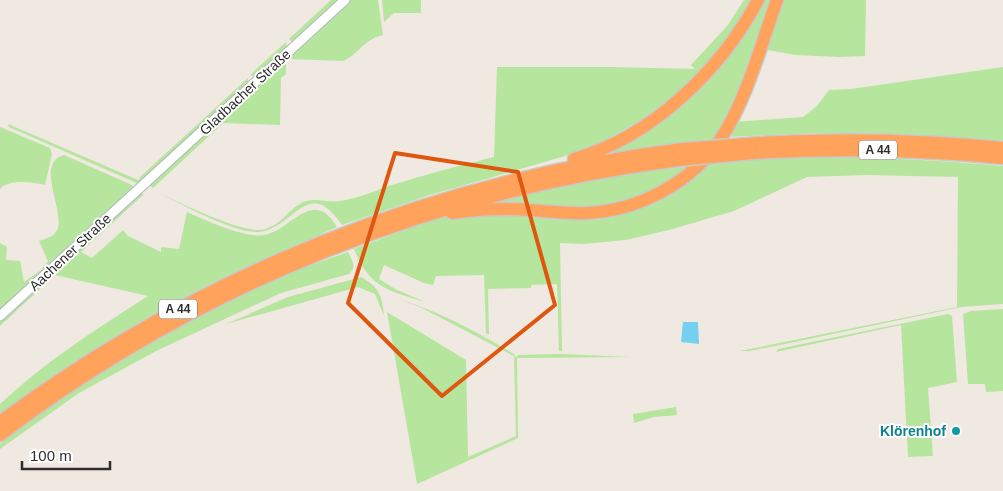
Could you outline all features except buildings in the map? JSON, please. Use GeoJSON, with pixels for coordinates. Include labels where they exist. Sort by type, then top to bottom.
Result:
{"type":"FeatureCollection","features":[{"type":"Feature","properties":{"kind":"highway"},"geometry":{"type":"LineString","coordinates":[[473,190],[493,180],[591,154],[653,120],[691,89],[716,64],[739,33],[758,0]]}},
{"type":"Feature","properties":{"kind":"highway"},"geometry":{"type":"LineString","coordinates":[[354,240],[372,237],[421,221],[459,212],[502,209],[589,213],[631,205],[662,192],[697,166],[715,147],[726,129],[744,92],[777,0]]}},
{"type":"Feature","properties":{"kind":"highway","name":"A 44"},"geometry":{"type":"LineString","coordinates":[[0,422],[51,385],[106,350],[222,286],[290,254],[341,234],[407,210],[473,190],[580,165],[825,140],[890,140],[1003,148]]}},
{"type":"Feature","properties":{"kind":"highway","name":"A 44"},"geometry":{"type":"LineString","coordinates":[[756,148],[873,150],[1003,158]]}},
{"type":"Feature","properties":{"kind":"highway","name":"A 44"},"geometry":{"type":"LineString","coordinates":[[0,435],[86,374],[180,319],[258,279],[354,240],[437,211],[518,189],[681,155]]}},
{"type":"Feature","properties":{"kind":"street","name":"Gladbacher Straße"},"geometry":{"type":"LineString","coordinates":[[143,186],[345,0]]}},
{"type":"Feature","properties":{"kind":"street","name":"Aachener Straße"},"geometry":{"type":"LineString","coordinates":[[0,316],[143,186]]}},
{"type":"Feature","properties":{"kind":"highlighted area"},"geometry":{"type":"Polygon","coordinates":[[[395,153],[518,172],[555,305],[442,396],[348,303],[395,153]]]}},
{"type":"Feature","properties":{"kind":"green space"},"geometry":{"type":"Polygon","coordinates":[[[331,0],[340,0],[294,43],[289,39],[331,0]]]}},
{"type":"Feature","properties":{"kind":"green space"},"geometry":{"type":"Polygon","coordinates":[[[350,0],[378,0],[383,35],[366,43],[343,61],[288,59],[288,56],[350,0]]]}},
{"type":"Feature","properties":{"kind":"green space"},"geometry":{"type":"Polygon","coordinates":[[[382,0],[421,0],[421,13],[394,13],[384,22],[382,0]]]}},
{"type":"Feature","properties":{"kind":"green space"},"geometry":{"type":"Polygon","coordinates":[[[744,0],[755,0],[717,54],[669,102],[602,142],[562,157],[430,195],[342,225],[330,211],[319,204],[310,204],[271,229],[258,232],[248,231],[222,223],[158,193],[222,221],[247,229],[258,230],[272,226],[306,201],[347,200],[395,184],[494,157],[497,67],[695,69],[691,65],[728,25],[744,0]]]}},
{"type":"Feature","properties":{"kind":"green space"},"geometry":{"type":"Polygon","coordinates":[[[764,0],[771,0],[752,54],[739,89],[713,139],[595,155],[654,122],[764,0]]]}},
{"type":"Feature","properties":{"kind":"green space"},"geometry":{"type":"Polygon","coordinates":[[[779,0],[866,0],[865,56],[796,55],[762,49],[779,0]]]}},
{"type":"Feature","properties":{"kind":"green space"},"geometry":{"type":"Polygon","coordinates":[[[286,42],[287,49],[256,77],[250,75],[286,42]]]}},
{"type":"Feature","properties":{"kind":"green space"},"geometry":{"type":"Polygon","coordinates":[[[285,62],[286,74],[281,78],[280,125],[223,123],[153,188],[148,184],[281,63],[285,62]]]}},
{"type":"Feature","properties":{"kind":"green space"},"geometry":{"type":"Polygon","coordinates":[[[1003,67],[1003,142],[884,134],[815,133],[728,137],[734,122],[803,117],[817,106],[829,90],[851,89],[1003,67]]]}},
{"type":"Feature","properties":{"kind":"green space"},"geometry":{"type":"Polygon","coordinates":[[[248,78],[248,84],[139,184],[9,127],[8,124],[138,180],[248,78]]]}},
{"type":"Feature","properties":{"kind":"green space"},"geometry":{"type":"Polygon","coordinates":[[[0,127],[50,148],[52,154],[45,185],[27,182],[15,183],[0,189],[0,127]]]}},
{"type":"Feature","properties":{"kind":"green space"},"geometry":{"type":"Polygon","coordinates":[[[64,155],[132,185],[134,189],[0,312],[0,243],[7,247],[6,260],[20,261],[24,282],[40,271],[48,261],[39,241],[55,234],[59,224],[51,168],[55,160],[64,155]]]}},
{"type":"Feature","properties":{"kind":"green space"},"geometry":{"type":"Polygon","coordinates":[[[809,157],[906,159],[1003,166],[1003,304],[961,307],[785,344],[740,351],[957,307],[958,177],[866,175],[807,177],[734,211],[669,230],[626,240],[583,244],[560,243],[562,351],[559,351],[557,284],[531,285],[531,288],[488,289],[489,335],[486,333],[484,275],[436,276],[433,285],[424,283],[384,265],[379,279],[395,289],[425,302],[381,286],[366,272],[354,249],[426,222],[453,215],[481,212],[585,220],[635,211],[666,196],[702,164],[809,157]]]}},
{"type":"Feature","properties":{"kind":"green space"},"geometry":{"type":"Polygon","coordinates":[[[687,167],[663,184],[640,196],[616,203],[569,207],[489,203],[612,177],[687,167]]]}},
{"type":"Feature","properties":{"kind":"green space"},"geometry":{"type":"Polygon","coordinates":[[[140,194],[144,194],[81,252],[92,258],[123,230],[128,236],[161,252],[161,247],[179,249],[187,212],[231,230],[255,235],[274,232],[311,210],[319,210],[328,215],[337,227],[219,280],[157,312],[88,353],[0,414],[0,404],[35,374],[90,334],[148,296],[55,275],[0,326],[0,321],[140,194]]]}},
{"type":"Feature","properties":{"kind":"green space"},"geometry":{"type":"Polygon","coordinates":[[[348,252],[353,266],[349,274],[281,293],[156,351],[79,393],[0,449],[0,444],[66,395],[136,351],[246,293],[292,272],[348,252]]]}},
{"type":"Feature","properties":{"kind":"green space"},"geometry":{"type":"Polygon","coordinates":[[[361,277],[376,288],[381,297],[384,316],[375,294],[358,287],[226,324],[288,297],[361,277]]]}},
{"type":"Feature","properties":{"kind":"green space"},"geometry":{"type":"Polygon","coordinates":[[[399,299],[429,310],[458,323],[514,354],[516,358],[518,355],[560,354],[631,357],[517,358],[518,438],[417,484],[387,312],[466,360],[468,457],[516,436],[514,356],[422,308],[399,299]]]}},
{"type":"Feature","properties":{"kind":"green space"},"geometry":{"type":"Polygon","coordinates":[[[1003,309],[1003,391],[986,392],[985,384],[968,384],[963,314],[971,311],[1003,309]]]}},
{"type":"Feature","properties":{"kind":"green space"},"geometry":{"type":"Polygon","coordinates":[[[948,314],[952,316],[957,382],[928,388],[933,456],[908,457],[901,325],[776,352],[778,349],[948,314]]]}},
{"type":"Feature","properties":{"kind":"green space"},"geometry":{"type":"Polygon","coordinates":[[[676,407],[677,415],[654,417],[634,423],[633,414],[676,407]]]}},
{"type":"Feature","properties":{"kind":"water"},"geometry":{"type":"Polygon","coordinates":[[[683,322],[698,322],[699,344],[681,342],[683,322]]]}},
{"type":"Feature","properties":{"kind":"place","name":"Klörenhof"},"geometry":{"type":"Point","coordinates":[956,431]}}]}
